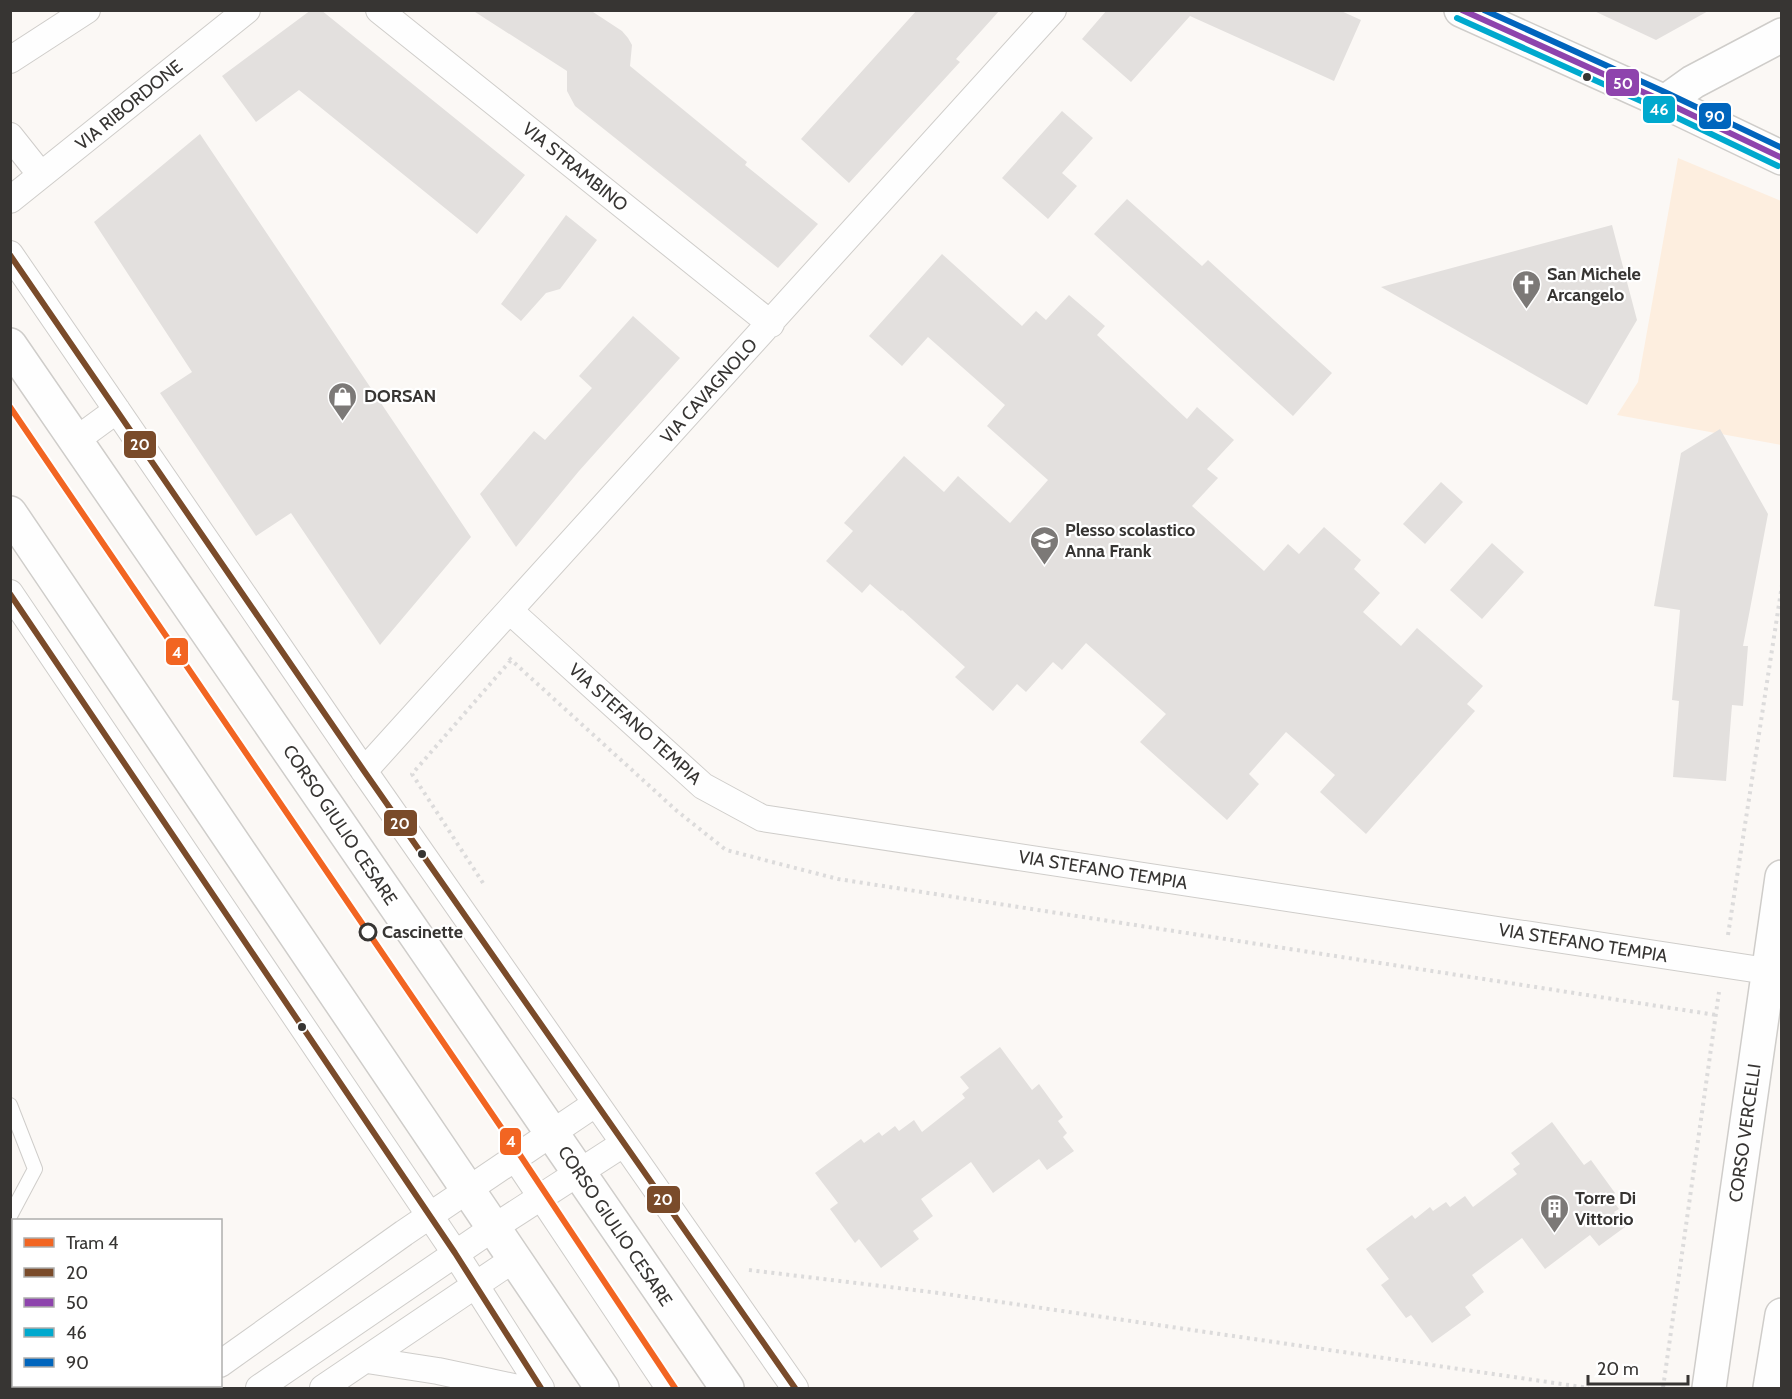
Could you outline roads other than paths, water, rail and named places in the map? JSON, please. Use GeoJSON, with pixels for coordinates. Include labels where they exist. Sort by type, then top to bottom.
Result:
{"type":"FeatureCollection","features":[{"type":"Feature","properties":{"kind":"main road"},"geometry":{"type":"LineString","coordinates":[[1461,10],[1665,102],[1782,158]]}},
{"type":"Feature","properties":{"kind":"main road"},"geometry":{"type":"LineString","coordinates":[[1665,102],[1693,82],[1782,35]]}},
{"type":"Feature","properties":{"kind":"main road","name":"CORSO GIULIO CESARE"},"geometry":{"type":"LineString","coordinates":[[10,345],[727,1389]]}},
{"type":"Feature","properties":{"kind":"main road"},"geometry":{"type":"LineString","coordinates":[[10,513],[602,1389]]}},
{"type":"Feature","properties":{"kind":"main road","name":"CORSO VERCELLI"},"geometry":{"type":"LineString","coordinates":[[1709,1389],[1782,877]]}},
{"type":"Feature","properties":{"kind":"main road"},"geometry":{"type":"LineString","coordinates":[[1770,1389],[1782,1315]]}},
{"type":"Feature","properties":{"kind":"street"},"geometry":{"type":"LineString","coordinates":[[10,60],[87,10]]}},
{"type":"Feature","properties":{"kind":"street","name":"VIA RIBORDONE"},"geometry":{"type":"LineString","coordinates":[[10,200],[247,10]]}},
{"type":"Feature","properties":{"kind":"street","name":"VIA STRAMBINO"},"geometry":{"type":"LineString","coordinates":[[379,10],[771,324]]}},
{"type":"Feature","properties":{"kind":"street","name":"VIA CAVAGNOLO"},"geometry":{"type":"LineString","coordinates":[[364,771],[1053,10]]}},
{"type":"Feature","properties":{"kind":"street"},"geometry":{"type":"LineString","coordinates":[[10,136],[41,175]]}},
{"type":"Feature","properties":{"kind":"street"},"geometry":{"type":"LineString","coordinates":[[10,254],[364,771],[795,1389]]}},
{"type":"Feature","properties":{"kind":"street"},"geometry":{"type":"LineString","coordinates":[[76,440],[117,410]]}},
{"type":"Feature","properties":{"kind":"street"},"geometry":{"type":"LineString","coordinates":[[10,593],[430,1215],[542,1389]]}},
{"type":"Feature","properties":{"kind":"street","name":"VIA STEFANO TEMPIA"},"geometry":{"type":"LineString","coordinates":[[510,611],[703,786],[762,818],[1767,971]]}},
{"type":"Feature","properties":{"kind":"street"},"geometry":{"type":"LineString","coordinates":[[222,1363],[430,1215],[595,1104]]}},
{"type":"Feature","properties":{"kind":"street"},"geometry":{"type":"LineString","coordinates":[[259,1389],[493,1228],[623,1144]]}},
{"type":"Feature","properties":{"kind":"street"},"geometry":{"type":"LineString","coordinates":[[323,1389],[514,1259]]}},
{"type":"Feature","properties":{"kind":"street"},"geometry":{"type":"LineString","coordinates":[[368,1360],[438,1371],[518,1389]]}},
{"type":"Feature","properties":{"kind":"lane"},"geometry":{"type":"LineString","coordinates":[[10,1105],[35,1169],[10,1216]]}},
{"type":"Feature","properties":{"kind":"lane"},"geometry":{"type":"LineString","coordinates":[[510,1161],[662,1389]]}},
{"type":"Feature","properties":{"kind":"tram line","name":"4"},"geometry":{"type":"LineString","coordinates":[[10,407],[520,1155],[675,1388]]}},
{"type":"Feature","properties":{"kind":"place","name":"San Michele Arcangelo"},"geometry":{"type":"Point","coordinates":[1526,310]}},
{"type":"Feature","properties":{"kind":"place","name":"DORSAN"},"geometry":{"type":"Point","coordinates":[343,422]}},
{"type":"Feature","properties":{"kind":"place","name":"Plesso scolastico Anna Frank"},"geometry":{"type":"Point","coordinates":[1044,566]}},
{"type":"Feature","properties":{"kind":"place","name":"Cascinette"},"geometry":{"type":"Point","coordinates":[368,932]}},
{"type":"Feature","properties":{"kind":"place","name":"Torre Di Vittorio"},"geometry":{"type":"Point","coordinates":[1554,1234]}}]}
